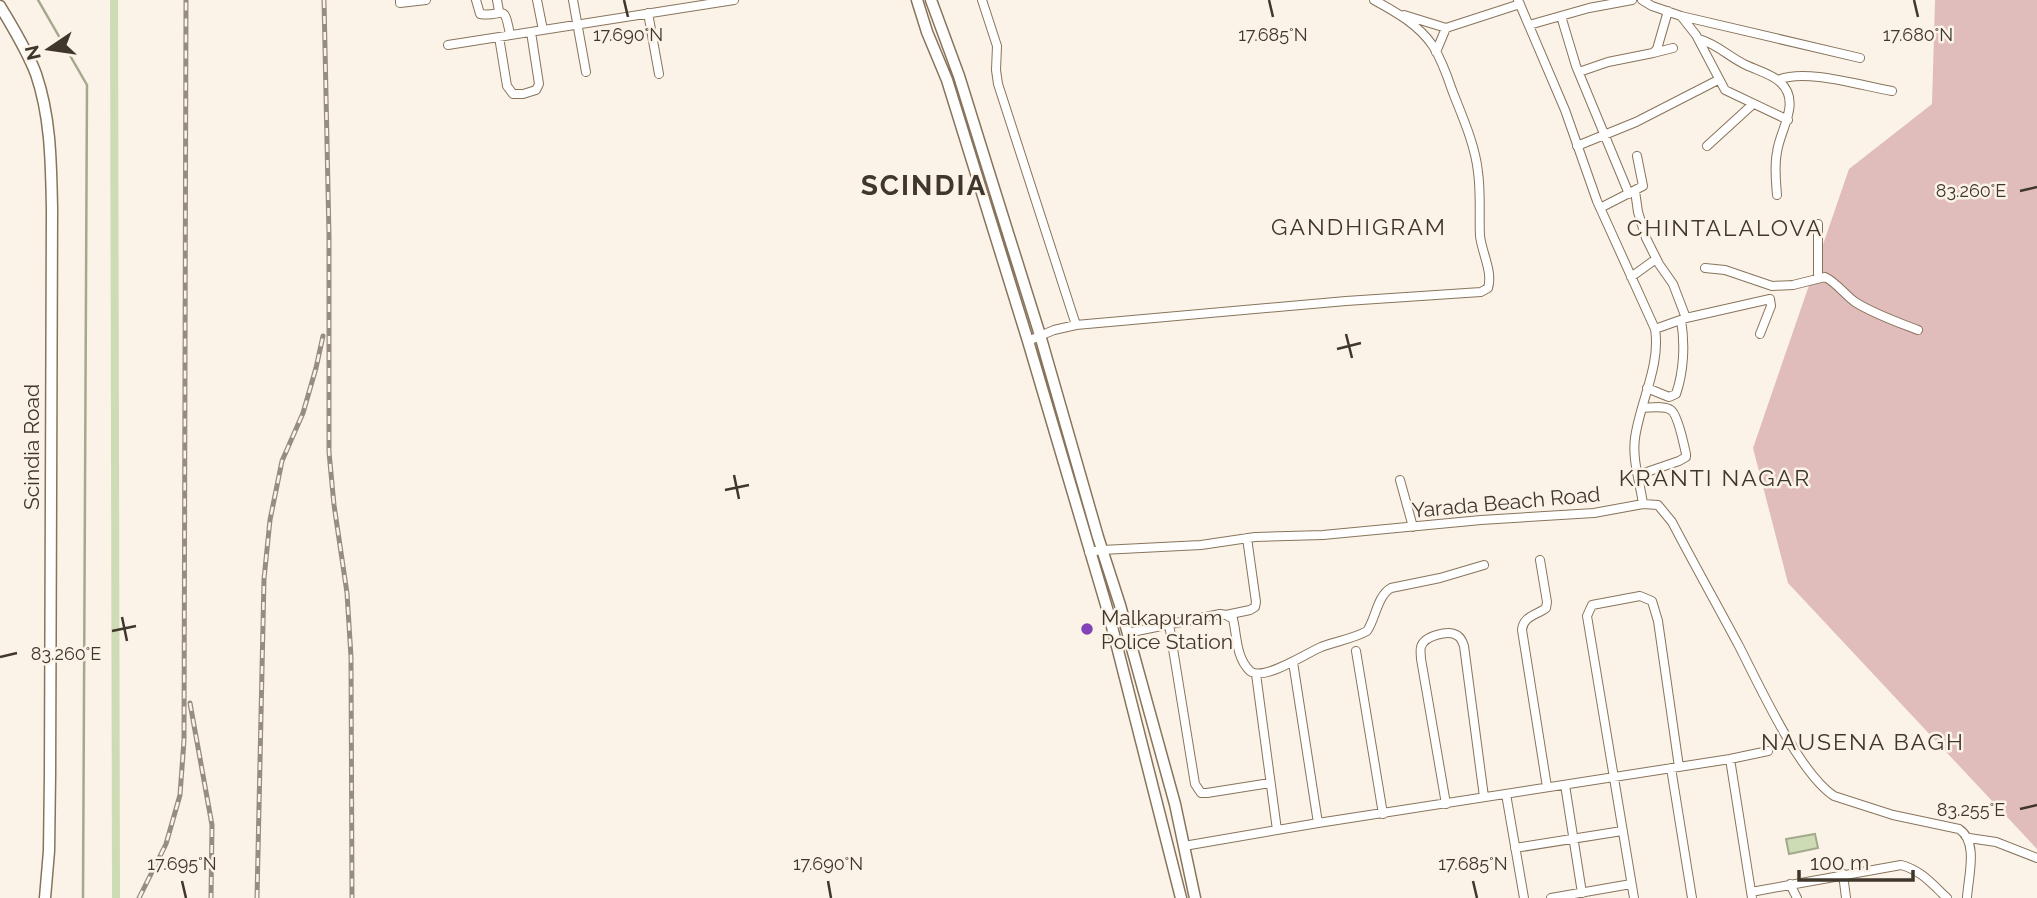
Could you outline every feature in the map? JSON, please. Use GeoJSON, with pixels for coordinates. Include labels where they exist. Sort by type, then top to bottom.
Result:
{"type":"FeatureCollection","features":[{"type":"Feature","properties":{"kind":"main road"},"geometry":{"type":"LineString","coordinates":[[917,0],[1012,269],[1040,335],[1172,792],[1195,898]]}},
{"type":"Feature","properties":{"kind":"main road"},"geometry":{"type":"LineString","coordinates":[[931,0],[959,76],[1012,269],[1028,341],[1109,615],[1181,898]]}},
{"type":"Feature","properties":{"kind":"main road","name":"Scindia Road"},"geometry":{"type":"LineString","coordinates":[[0,6],[36,73],[50,136],[50,775],[45,898]]}},
{"type":"Feature","properties":{"kind":"main road"},"geometry":{"type":"LineString","coordinates":[[0,16],[27,64],[37,95],[44,133],[47,236],[44,839],[40,898]]}},
{"type":"Feature","properties":{"kind":"street"},"geometry":{"type":"LineString","coordinates":[[400,0],[400,3],[426,0]]}},
{"type":"Feature","properties":{"kind":"street"},"geometry":{"type":"LineString","coordinates":[[476,0],[480,14],[504,12],[510,35]]}},
{"type":"Feature","properties":{"kind":"street"},"geometry":{"type":"LineString","coordinates":[[497,0],[499,11]]}},
{"type":"Feature","properties":{"kind":"street"},"geometry":{"type":"LineString","coordinates":[[537,0],[543,30]]}},
{"type":"Feature","properties":{"kind":"street"},"geometry":{"type":"LineString","coordinates":[[573,0],[586,72]]}},
{"type":"Feature","properties":{"kind":"street"},"geometry":{"type":"LineString","coordinates":[[448,45],[702,2],[734,0]]}},
{"type":"Feature","properties":{"kind":"street"},"geometry":{"type":"LineString","coordinates":[[982,0],[997,46],[998,84],[1076,326]]}},
{"type":"Feature","properties":{"kind":"street"},"geometry":{"type":"LineString","coordinates":[[1028,341],[1040,335],[1076,326],[1346,301],[1481,292],[1488,288],[1490,280],[1480,238],[1478,170],[1462,117],[1436,52],[1420,31],[1398,13],[1374,0]]}},
{"type":"Feature","properties":{"kind":"street"},"geometry":{"type":"LineString","coordinates":[[1529,25],[1632,0]]}},
{"type":"Feature","properties":{"kind":"street"},"geometry":{"type":"LineString","coordinates":[[1642,0],[1648,5],[1681,16],[1860,58]]}},
{"type":"Feature","properties":{"kind":"street"},"geometry":{"type":"LineString","coordinates":[[1398,13],[1446,28],[1519,2],[1565,110],[1600,208],[1655,329],[1656,351],[1634,442],[1643,504],[1658,505],[1672,522],[1781,726],[1806,765],[1829,792],[1843,799],[1959,829],[1969,838],[1996,842],[2037,858]]}},
{"type":"Feature","properties":{"kind":"street"},"geometry":{"type":"LineString","coordinates":[[1653,53],[1657,49],[1668,11]]}},
{"type":"Feature","properties":{"kind":"street"},"geometry":{"type":"LineString","coordinates":[[648,13],[659,74]]}},
{"type":"Feature","properties":{"kind":"street"},"geometry":{"type":"LineString","coordinates":[[1561,16],[1579,72],[1632,192],[1641,225],[1656,259],[1673,284],[1683,319],[1682,364],[1675,394],[1669,397],[1647,388]]}},
{"type":"Feature","properties":{"kind":"street"},"geometry":{"type":"LineString","coordinates":[[1681,16],[1699,39],[1725,90],[1788,120]]}},
{"type":"Feature","properties":{"kind":"street"},"geometry":{"type":"LineString","coordinates":[[1436,52],[1446,28]]}},
{"type":"Feature","properties":{"kind":"street"},"geometry":{"type":"LineString","coordinates":[[499,37],[507,86],[513,94],[523,94],[536,90],[539,84],[531,32]]}},
{"type":"Feature","properties":{"kind":"street"},"geometry":{"type":"LineString","coordinates":[[1699,39],[1778,80],[1785,90],[1789,100],[1788,120],[1777,151],[1777,195]]}},
{"type":"Feature","properties":{"kind":"street"},"geometry":{"type":"LineString","coordinates":[[1579,72],[1673,48]]}},
{"type":"Feature","properties":{"kind":"street"},"geometry":{"type":"LineString","coordinates":[[1778,80],[1793,75],[1813,76],[1892,91]]}},
{"type":"Feature","properties":{"kind":"street"},"geometry":{"type":"LineString","coordinates":[[1577,146],[1636,122],[1718,80]]}},
{"type":"Feature","properties":{"kind":"street"},"geometry":{"type":"LineString","coordinates":[[1707,146],[1753,104]]}},
{"type":"Feature","properties":{"kind":"street"},"geometry":{"type":"LineString","coordinates":[[1600,208],[1643,186],[1637,156]]}},
{"type":"Feature","properties":{"kind":"street"},"geometry":{"type":"LineString","coordinates":[[1818,224],[1818,278]]}},
{"type":"Feature","properties":{"kind":"street"},"geometry":{"type":"LineString","coordinates":[[1631,277],[1656,259]]}},
{"type":"Feature","properties":{"kind":"street"},"geometry":{"type":"LineString","coordinates":[[1705,268],[1731,272],[1766,285],[1788,285],[1825,277],[1862,306],[1918,330]]}},
{"type":"Feature","properties":{"kind":"street"},"geometry":{"type":"LineString","coordinates":[[1761,300],[1766,285]]}},
{"type":"Feature","properties":{"kind":"street"},"geometry":{"type":"LineString","coordinates":[[1655,329],[1683,319],[1770,299],[1772,303],[1760,334]]}},
{"type":"Feature","properties":{"kind":"street"},"geometry":{"type":"LineString","coordinates":[[1638,475],[1686,457],[1676,418],[1671,410],[1642,408]]}},
{"type":"Feature","properties":{"kind":"street"},"geometry":{"type":"LineString","coordinates":[[1400,480],[1413,527]]}},
{"type":"Feature","properties":{"kind":"street","name":"Yarada Beach Road"},"geometry":{"type":"LineString","coordinates":[[1089,552],[1594,513],[1643,504]]}},
{"type":"Feature","properties":{"kind":"street"},"geometry":{"type":"LineString","coordinates":[[1127,634],[1255,607],[1247,538]]}},
{"type":"Feature","properties":{"kind":"street"},"geometry":{"type":"LineString","coordinates":[[1540,560],[1546,608],[1528,618],[1523,623],[1522,630],[1547,787]]}},
{"type":"Feature","properties":{"kind":"street"},"geometry":{"type":"LineString","coordinates":[[1227,615],[1233,620],[1240,656],[1250,671],[1256,674],[1293,662],[1323,646],[1367,631],[1385,591],[1391,588],[1484,565]]}},
{"type":"Feature","properties":{"kind":"street"},"geometry":{"type":"LineString","coordinates":[[1634,898],[1587,617],[1592,605],[1645,596],[1652,601],[1656,610],[1692,898]]}},
{"type":"Feature","properties":{"kind":"street"},"geometry":{"type":"LineString","coordinates":[[1169,624],[1198,790],[1207,793],[1270,783]]}},
{"type":"Feature","properties":{"kind":"street"},"geometry":{"type":"LineString","coordinates":[[1446,804],[1420,648],[1425,642],[1443,634],[1460,636],[1464,646],[1484,797]]}},
{"type":"Feature","properties":{"kind":"street"},"geometry":{"type":"LineString","coordinates":[[1356,651],[1383,814]]}},
{"type":"Feature","properties":{"kind":"street"},"geometry":{"type":"LineString","coordinates":[[1293,662],[1318,823]]}},
{"type":"Feature","properties":{"kind":"street"},"geometry":{"type":"LineString","coordinates":[[1256,674],[1277,830]]}},
{"type":"Feature","properties":{"kind":"street"},"geometry":{"type":"LineString","coordinates":[[1184,846],[1768,751]]}},
{"type":"Feature","properties":{"kind":"street"},"geometry":{"type":"LineString","coordinates":[[1730,759],[1752,895],[1790,884],[1901,865],[1922,874],[1947,898]]}},
{"type":"Feature","properties":{"kind":"street"},"geometry":{"type":"LineString","coordinates":[[1564,785],[1582,893]]}},
{"type":"Feature","properties":{"kind":"street"},"geometry":{"type":"LineString","coordinates":[[1506,794],[1524,898]]}},
{"type":"Feature","properties":{"kind":"street"},"geometry":{"type":"LineString","coordinates":[[1515,848],[1622,831]]}},
{"type":"Feature","properties":{"kind":"street"},"geometry":{"type":"LineString","coordinates":[[1967,898],[1971,848],[1969,838]]}},
{"type":"Feature","properties":{"kind":"street"},"geometry":{"type":"LineString","coordinates":[[1843,874],[1846,898]]}},
{"type":"Feature","properties":{"kind":"street"},"geometry":{"type":"LineString","coordinates":[[1551,898],[1631,884]]}},
{"type":"Feature","properties":{"kind":"street"},"geometry":{"type":"LineString","coordinates":[[1790,884],[1797,898]]}},
{"type":"Feature","properties":{"kind":"shaded area"},"geometry":{"type":"Polygon","coordinates":[[[1935,0],[2037,0],[2037,849],[1788,583],[1753,448],[1849,169],[1932,104],[1935,0]]]}},
{"type":"Feature","properties":{"kind":"shaded area"},"geometry":{"type":"Polygon","coordinates":[[[1815,834],[1818,848],[1789,854],[1786,839],[1815,834]]]}},
{"type":"Feature","properties":{"kind":"waterway"},"geometry":{"type":"LineString","coordinates":[[38,0],[87,85],[83,898]]}},
{"type":"Feature","properties":{"kind":"waterway"},"geometry":{"type":"LineString","coordinates":[[114,0],[116,898]]}},
{"type":"Feature","properties":{"kind":"railway"},"geometry":{"type":"LineString","coordinates":[[139,898],[166,844],[180,795],[184,740],[186,0]]}},
{"type":"Feature","properties":{"kind":"railway"},"geometry":{"type":"LineString","coordinates":[[324,0],[329,236],[329,452],[347,593],[351,657],[352,898]]}},
{"type":"Feature","properties":{"kind":"railway"},"geometry":{"type":"LineString","coordinates":[[257,898],[264,579],[270,520],[282,461],[303,413],[323,336]]}},
{"type":"Feature","properties":{"kind":"railway"},"geometry":{"type":"LineString","coordinates":[[190,703],[212,825],[211,898]]}},
{"type":"Feature","properties":{"kind":"place","name":"Malkapuram Police Station"},"geometry":{"type":"Point","coordinates":[1087,629]}},
{"type":"Feature","properties":{"kind":"district","name":"SCINDIA"},"geometry":{"type":"Point","coordinates":[924,185]}},
{"type":"Feature","properties":{"kind":"district","name":"GANDHIGRAM"},"geometry":{"type":"Point","coordinates":[1359,226]}},
{"type":"Feature","properties":{"kind":"district","name":"CHINTALALOVA"},"geometry":{"type":"Point","coordinates":[1725,227]}},
{"type":"Feature","properties":{"kind":"district","name":"KRANTI NAGAR"},"geometry":{"type":"Point","coordinates":[1715,477]}},
{"type":"Feature","properties":{"kind":"district","name":"NAUSENA BAGH"},"geometry":{"type":"Point","coordinates":[1863,741]}}]}
